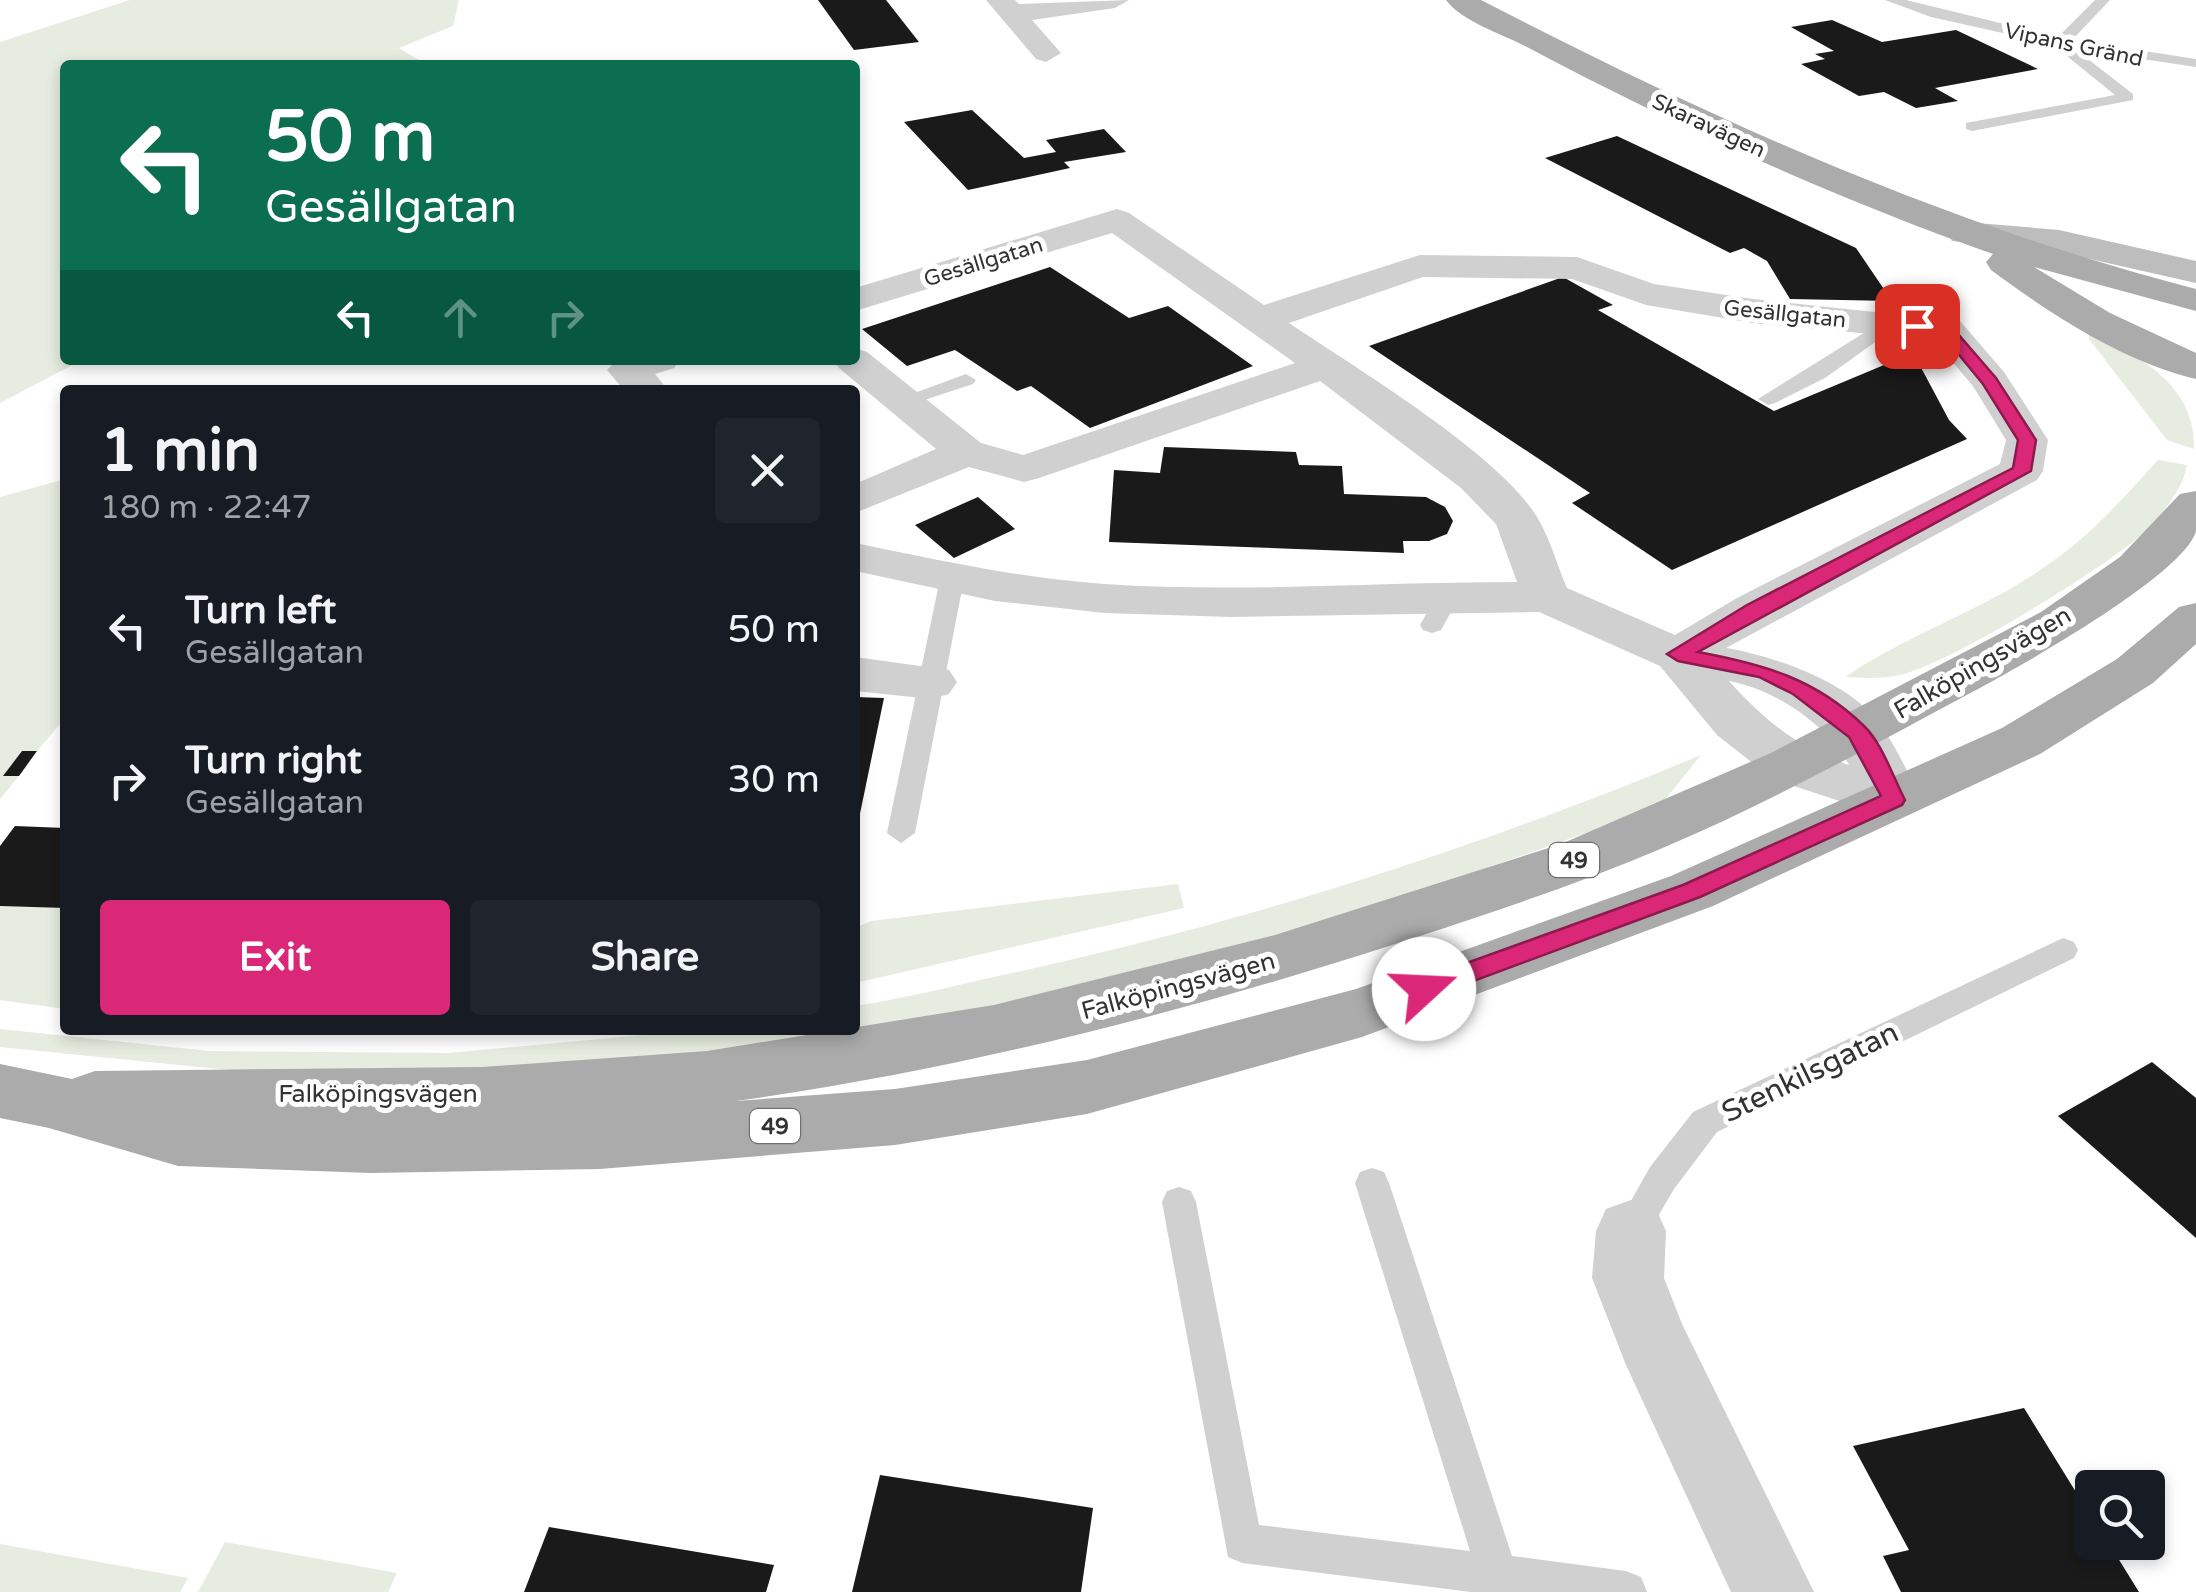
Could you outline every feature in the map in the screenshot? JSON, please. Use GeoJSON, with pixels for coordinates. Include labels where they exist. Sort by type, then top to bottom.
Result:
{"type":"FeatureCollection","features":[{"type":"Feature","properties":{"kind":"main road","name":"Skaravägen"},"geometry":{"type":"LineString","coordinates":[[1460,0],[1674,111],[1965,234],[2196,300]]}},
{"type":"Feature","properties":{"kind":"main road","name":"Skaravägen"},"geometry":{"type":"LineString","coordinates":[[1965,234],[2049,296],[2144,349],[2196,368]]}},
{"type":"Feature","properties":{"kind":"main road"},"geometry":{"type":"LineString","coordinates":[[1965,234],[2059,241],[2196,272]]}},
{"type":"Feature","properties":{"kind":"main road","name":"Skaravägen"},"geometry":{"type":"LineString","coordinates":[[2015,270],[2070,286],[2196,344]]}},
{"type":"Feature","properties":{"kind":"main road","name":"Falköpingsvägen"},"geometry":{"type":"LineString","coordinates":[[25,1096],[210,1092],[393,1097],[611,1088],[872,1055],[1228,975],[1609,848],[1792,766],[2022,644],[2166,543],[2196,504]]}},
{"type":"Feature","properties":{"kind":"main road","name":"Falköpingsvägen"},"geometry":{"type":"LineString","coordinates":[[25,1096],[178,1138],[371,1144],[600,1140],[895,1117],[1087,1087],[1362,1012],[1692,891],[2021,741],[2135,670],[2196,618]]}},
{"type":"Feature","properties":{"kind":"street"},"geometry":{"type":"LineString","coordinates":[[1006,7],[1101,1]]}},
{"type":"Feature","properties":{"kind":"street"},"geometry":{"type":"LineString","coordinates":[[1006,7],[1046,53]]}},
{"type":"Feature","properties":{"kind":"street","name":"Gesällgatan"},"geometry":{"type":"LineString","coordinates":[[860,298],[1116,220],[1417,430],[1517,520],[1546,598]]}},
{"type":"Feature","properties":{"kind":"street","name":"Gesällgatan"},"geometry":{"type":"LineString","coordinates":[[1259,320],[1420,266],[1578,268],[1646,294],[1753,311],[1946,329],[1990,381],[2027,440],[2022,471],[1754,609],[1678,654]]}},
{"type":"Feature","properties":{"kind":"street"},"geometry":{"type":"LineString","coordinates":[[643,385],[627,370],[644,365]]}},
{"type":"Feature","properties":{"kind":"street"},"geometry":{"type":"LineString","coordinates":[[859,365],[966,452],[1024,469],[1324,366]]}},
{"type":"Feature","properties":{"kind":"street"},"geometry":{"type":"LineString","coordinates":[[860,498],[966,452]]}},
{"type":"Feature","properties":{"kind":"street"},"geometry":{"type":"LineString","coordinates":[[860,558],[952,579],[1044,593],[1440,610],[1546,598],[1678,654],[1765,671],[1800,689],[1858,732],[1894,800]]}},
{"type":"Feature","properties":{"kind":"street"},"geometry":{"type":"LineString","coordinates":[[1678,654],[1736,722],[1792,766],[1894,800]]}},
{"type":"Feature","properties":{"kind":"street"},"geometry":{"type":"LineString","coordinates":[[860,675],[932,682]]}},
{"type":"Feature","properties":{"kind":"street","name":"Stenkilsgatan"},"geometry":{"type":"LineString","coordinates":[[1632,1231],[1628,1278],[1652,1340],[1773,1592]]}},
{"type":"Feature","properties":{"kind":"lane","name":"Vipans Gränd"},"geometry":{"type":"LineString","coordinates":[[1892,0],[1952,20],[2107,55],[2196,63]]}},
{"type":"Feature","properties":{"kind":"lane"},"geometry":{"type":"LineString","coordinates":[[1972,126],[2128,97],[2059,44],[2104,0]]}},
{"type":"Feature","properties":{"kind":"lane"},"geometry":{"type":"LineString","coordinates":[[1768,400],[1818,374],[1888,324]]}},
{"type":"Feature","properties":{"kind":"lane"},"geometry":{"type":"LineString","coordinates":[[904,401],[966,380]]}},
{"type":"Feature","properties":{"kind":"lane"},"geometry":{"type":"LineString","coordinates":[[902,833],[952,579]]}},
{"type":"Feature","properties":{"kind":"lane","name":"Stenkilsgatan"},"geometry":{"type":"LineString","coordinates":[[1632,1231],[1662,1178],[1706,1122],[2063,950]]}},
{"type":"Feature","properties":{"kind":"lane"},"geometry":{"type":"LineString","coordinates":[[1372,1183],[1498,1575]]}},
{"type":"Feature","properties":{"kind":"lane"},"geometry":{"type":"LineString","coordinates":[[1179,1202],[1242,1542],[1626,1592]]}},
{"type":"Feature","properties":{"kind":"shaded area"},"geometry":{"type":"Polygon","coordinates":[[[130,0],[459,0],[453,26],[399,48],[419,60],[60,60],[60,365],[72,365],[0,403],[0,42],[130,0]]]}},
{"type":"Feature","properties":{"kind":"shaded area"},"geometry":{"type":"Polygon","coordinates":[[[2089,331],[2145,363],[2175,390],[2192,426],[2194,449],[2167,440],[2089,339],[2089,331]]]}},
{"type":"Feature","properties":{"kind":"shaded area"},"geometry":{"type":"Polygon","coordinates":[[[2158,460],[2187,465],[2180,485],[2151,525],[2115,555],[2055,595],[1952,654],[1900,675],[1845,677],[2037,572],[2092,529],[2158,460]]]}},
{"type":"Feature","properties":{"kind":"shaded area"},"geometry":{"type":"Polygon","coordinates":[[[60,480],[60,724],[37,751],[22,751],[4,775],[19,776],[0,799],[0,497],[60,480]]]}},
{"type":"Feature","properties":{"kind":"shaded area"},"geometry":{"type":"Polygon","coordinates":[[[1701,755],[1664,801],[1623,820],[1429,888],[1233,952],[892,1033],[580,1067],[239,1071],[0,1047],[0,1029],[209,1051],[449,1053],[644,1035],[860,1035],[860,1005],[1100,953],[1275,906],[1447,851],[1701,755]]]}},
{"type":"Feature","properties":{"kind":"shaded area"},"geometry":{"type":"Polygon","coordinates":[[[1178,884],[1184,908],[860,982],[860,926],[871,921],[1178,884]]]}},
{"type":"Feature","properties":{"kind":"shaded area"},"geometry":{"type":"Polygon","coordinates":[[[0,906],[60,908],[60,1008],[0,1000],[0,906]]]}},
{"type":"Feature","properties":{"kind":"shaded area"},"geometry":{"type":"Polygon","coordinates":[[[225,1542],[397,1573],[388,1592],[198,1592],[225,1542]]]}},
{"type":"Feature","properties":{"kind":"shaded area"},"geometry":{"type":"Polygon","coordinates":[[[0,1544],[188,1578],[180,1592],[0,1592],[0,1544]]]}},
{"type":"Feature","properties":{"kind":"building"},"geometry":{"type":"Polygon","coordinates":[[[818,0],[886,0],[919,42],[854,50],[818,0]]]}},
{"type":"Feature","properties":{"kind":"building"},"geometry":{"type":"Polygon","coordinates":[[[1832,20],[1882,42],[1956,30],[2038,69],[1935,88],[1958,101],[1916,108],[1884,92],[1859,96],[1801,64],[1825,59],[1815,54],[1834,51],[1791,27],[1832,20]]]}},
{"type":"Feature","properties":{"kind":"building"},"geometry":{"type":"Polygon","coordinates":[[[972,110],[1024,158],[1056,152],[1046,140],[1104,129],[1126,152],[1064,162],[1070,168],[968,190],[904,122],[972,110]]]}},
{"type":"Feature","properties":{"kind":"building"},"geometry":{"type":"Polygon","coordinates":[[[1617,136],[1856,248],[1892,301],[1790,299],[1767,261],[1744,248],[1730,253],[1545,158],[1617,136]]]}},
{"type":"Feature","properties":{"kind":"building"},"geometry":{"type":"Polygon","coordinates":[[[1050,267],[1129,318],[1168,306],[1253,366],[1090,428],[1031,386],[1017,391],[955,350],[907,366],[862,329],[1050,267]]]}},
{"type":"Feature","properties":{"kind":"building"},"geometry":{"type":"Polygon","coordinates":[[[1563,277],[1613,305],[1598,310],[1774,411],[1896,360],[1917,360],[1949,420],[1967,439],[1672,570],[1572,503],[1590,493],[1369,346],[1563,277]]]}},
{"type":"Feature","properties":{"kind":"building"},"geometry":{"type":"Polygon","coordinates":[[[1164,447],[1296,452],[1299,465],[1342,466],[1344,494],[1426,497],[1445,507],[1453,521],[1447,534],[1429,541],[1403,541],[1404,553],[1109,542],[1114,470],[1160,473],[1164,447]]]}},
{"type":"Feature","properties":{"kind":"building"},"geometry":{"type":"Polygon","coordinates":[[[978,497],[1015,529],[954,558],[915,525],[978,497]]]}},
{"type":"Feature","properties":{"kind":"building"},"geometry":{"type":"Polygon","coordinates":[[[860,697],[884,698],[860,814],[860,697]]]}},
{"type":"Feature","properties":{"kind":"building"},"geometry":{"type":"Polygon","coordinates":[[[22,751],[37,751],[19,776],[3,776],[22,751]]]}},
{"type":"Feature","properties":{"kind":"building"},"geometry":{"type":"Polygon","coordinates":[[[15,826],[60,828],[60,908],[0,906],[0,846],[15,826]]]}},
{"type":"Feature","properties":{"kind":"building"},"geometry":{"type":"Polygon","coordinates":[[[2152,1062],[2196,1098],[2196,1238],[2058,1116],[2152,1062]]]}},
{"type":"Feature","properties":{"kind":"building"},"geometry":{"type":"Polygon","coordinates":[[[2024,1408],[2075,1490],[2075,1560],[2119,1560],[2139,1592],[1901,1592],[1883,1556],[1909,1550],[1853,1446],[2024,1408]]]}},
{"type":"Feature","properties":{"kind":"building"},"geometry":{"type":"Polygon","coordinates":[[[880,1475],[1093,1508],[1081,1592],[852,1592],[880,1475]]]}},
{"type":"Feature","properties":{"kind":"building"},"geometry":{"type":"Polygon","coordinates":[[[549,1527],[774,1565],[766,1592],[524,1592],[549,1527]]]}},
{"type":"Feature","properties":{"kind":"route"},"geometry":{"type":"LineString","coordinates":[[1424,989],[1692,891],[1894,800],[1858,732],[1800,689],[1765,671],[1678,654],[1754,609],[2022,471],[2027,440],[1990,381],[1946,329],[1917,326]]}}]}
